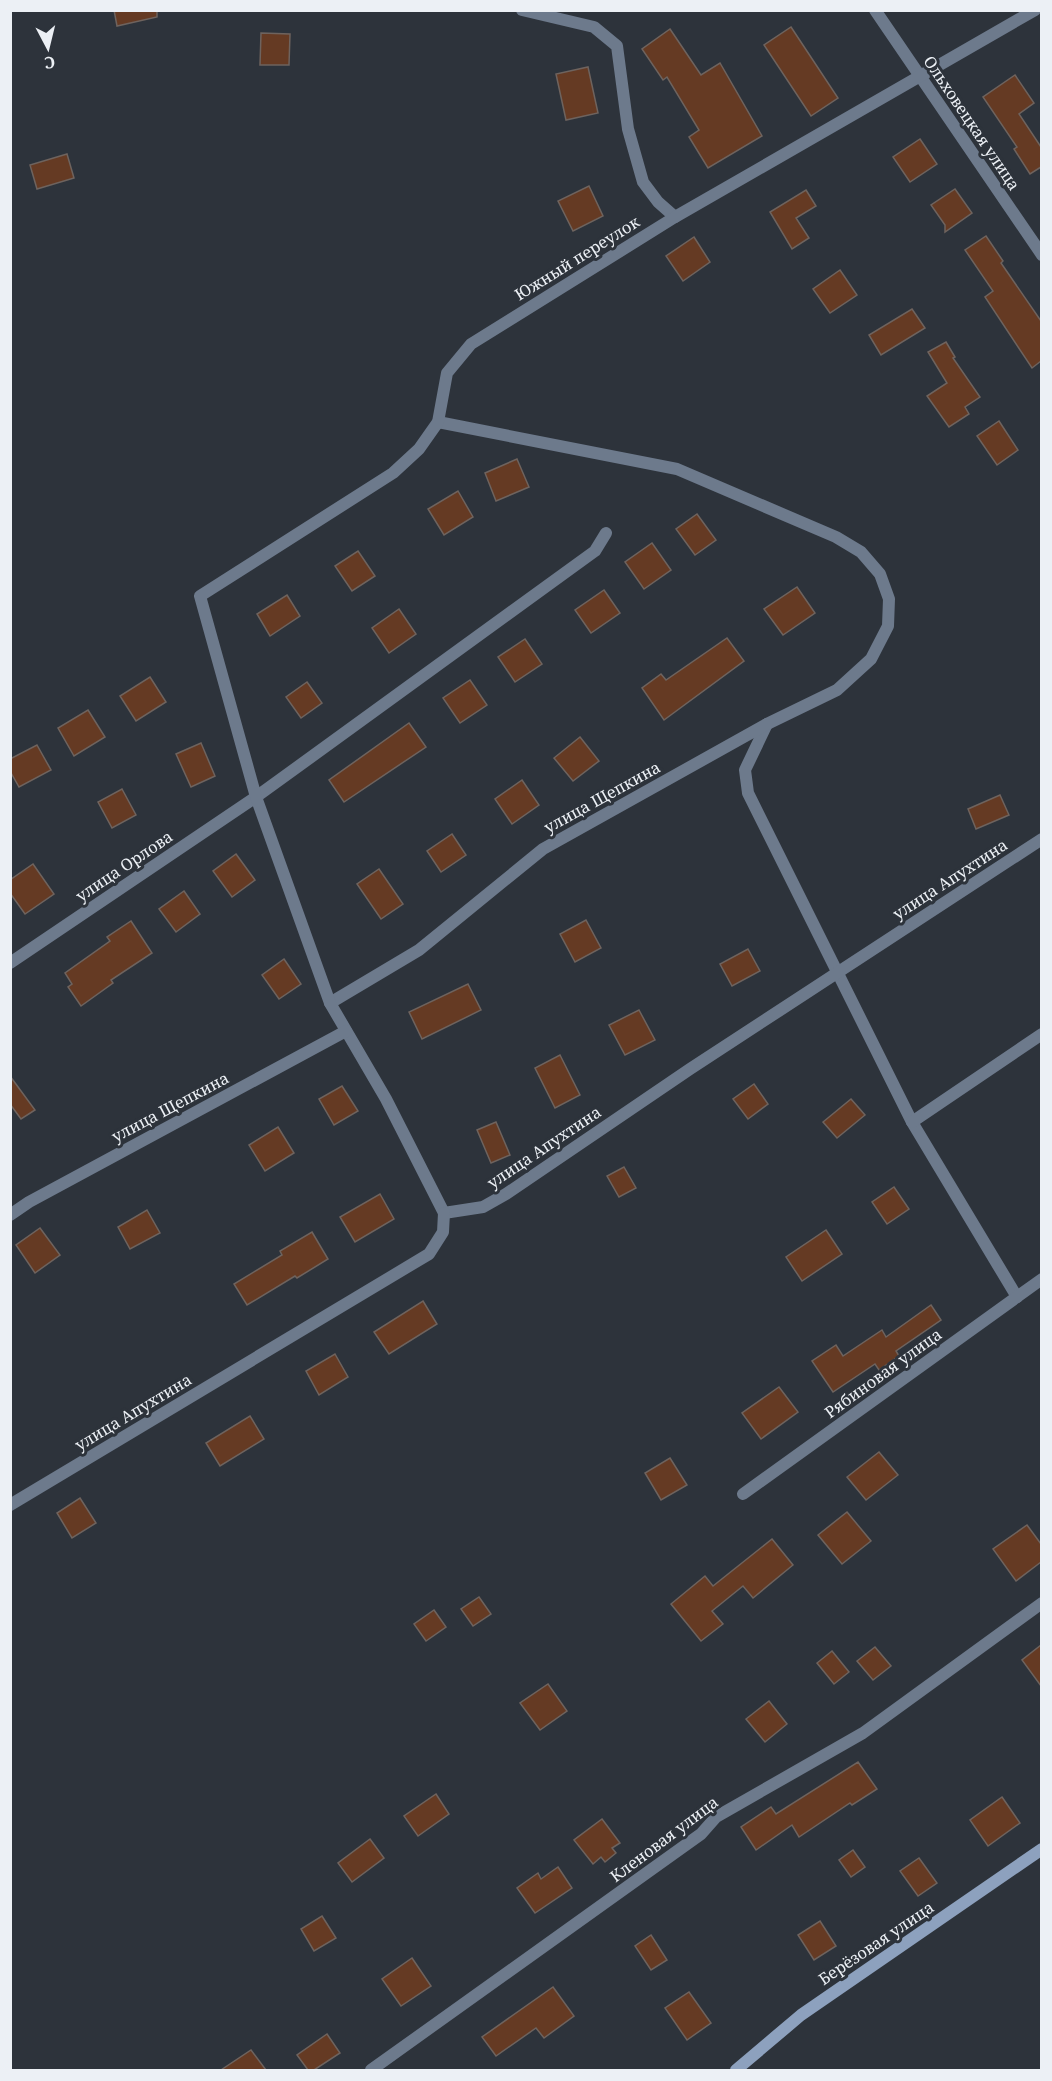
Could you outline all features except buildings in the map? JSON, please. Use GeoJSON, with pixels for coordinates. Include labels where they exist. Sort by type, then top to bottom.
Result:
{"type":"FeatureCollection","features":[{"type":"Feature","properties":{"kind":"main road","name":"Берёзовая улица"},"geometry":{"type":"LineString","coordinates":[[736,2070],[801,2015],[1041,1849]]}},
{"type":"Feature","properties":{"kind":"street"},"geometry":{"type":"LineString","coordinates":[[522,10],[594,27],[617,46],[628,129],[643,182],[658,202],[675,217]]}},
{"type":"Feature","properties":{"kind":"street","name":"Ольховецкая улица"},"geometry":{"type":"LineString","coordinates":[[875,10],[1041,255]]}},
{"type":"Feature","properties":{"kind":"street","name":"Южный переулок"},"geometry":{"type":"LineString","coordinates":[[256,797],[200,596],[393,473],[419,449],[438,422],[447,373],[471,344],[675,217],[1035,10]]}},
{"type":"Feature","properties":{"kind":"street","name":"улица Щепкина"},"geometry":{"type":"LineString","coordinates":[[330,1003],[419,951],[543,849],[767,724],[837,690],[871,659],[888,626],[890,599],[880,574],[861,552],[836,537],[677,469],[438,422]]}},
{"type":"Feature","properties":{"kind":"street","name":"улица Орлова"},"geometry":{"type":"LineString","coordinates":[[10,963],[256,797],[595,551],[606,533]]}},
{"type":"Feature","properties":{"kind":"street"},"geometry":{"type":"LineString","coordinates":[[767,724],[745,770],[748,793],[912,1122],[1017,1297]]}},
{"type":"Feature","properties":{"kind":"street"},"geometry":{"type":"LineString","coordinates":[[256,797],[330,1003],[386,1100],[444,1213]]}},
{"type":"Feature","properties":{"kind":"street","name":"улица Апухтина"},"geometry":{"type":"LineString","coordinates":[[10,1505],[429,1254],[442,1232],[444,1213],[483,1208],[506,1194],[690,1069],[1041,839]]}},
{"type":"Feature","properties":{"kind":"street","name":"улица Щепкина"},"geometry":{"type":"LineString","coordinates":[[10,1215],[29,1202],[346,1030]]}},
{"type":"Feature","properties":{"kind":"street"},"geometry":{"type":"LineString","coordinates":[[912,1122],[1041,1034]]}},
{"type":"Feature","properties":{"kind":"street","name":"Рябиновая улица"},"geometry":{"type":"LineString","coordinates":[[743,1494],[1041,1279]]}},
{"type":"Feature","properties":{"kind":"street","name":"Кленовая улица"},"geometry":{"type":"LineString","coordinates":[[371,2070],[701,1834],[716,1817],[863,1733],[1041,1603]]}}]}
